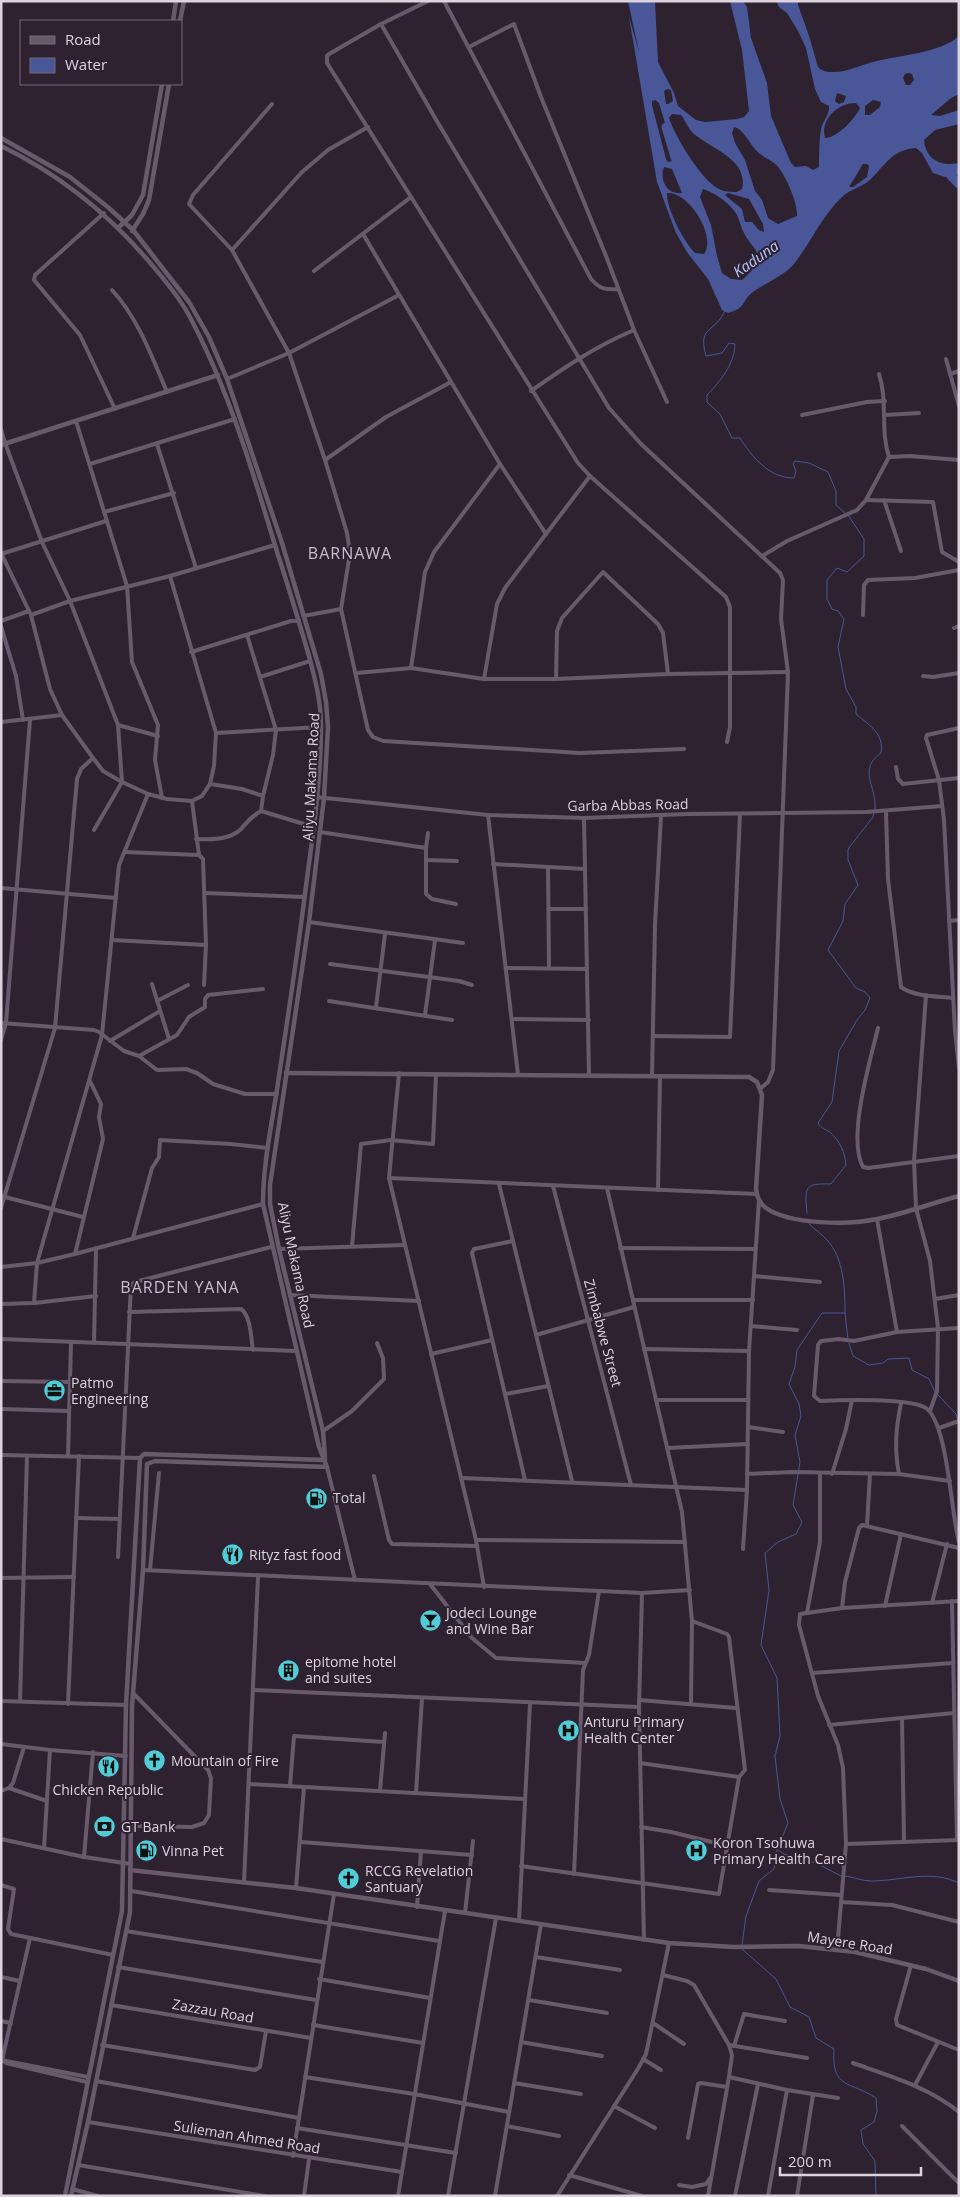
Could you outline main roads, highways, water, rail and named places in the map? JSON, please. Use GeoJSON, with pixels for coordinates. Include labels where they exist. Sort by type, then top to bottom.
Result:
{"type":"FeatureCollection","features":[{"type":"Feature","properties":{"kind":"water"},"geometry":{"type":"Polygon","coordinates":[[[628,1],[655,1],[658,62],[674,93],[678,106],[696,120],[705,122],[744,117],[749,111],[742,50],[730,1],[743,1],[747,7],[751,38],[767,83],[771,116],[791,163],[795,167],[806,166],[813,170],[819,167],[821,129],[829,106],[821,102],[815,89],[806,48],[798,31],[787,13],[779,7],[776,1],[798,1],[818,67],[826,71],[838,72],[877,61],[920,53],[942,46],[959,36],[959,94],[951,98],[931,115],[940,116],[959,110],[959,124],[935,130],[924,140],[928,153],[935,160],[946,164],[959,163],[959,175],[945,177],[933,173],[922,153],[916,148],[908,149],[895,155],[868,182],[845,194],[835,204],[790,268],[749,295],[741,307],[728,313],[722,310],[708,279],[687,252],[676,233],[657,182],[629,17],[639,52],[628,1]],[[905,74],[903,78],[906,85],[910,85],[914,80],[912,74],[905,74]],[[667,89],[664,91],[666,104],[673,101],[671,90],[667,89]],[[837,93],[835,101],[839,104],[844,102],[846,96],[837,93]],[[655,100],[652,101],[652,105],[668,162],[673,161],[675,156],[659,103],[655,100]],[[873,100],[865,106],[865,115],[870,115],[880,107],[881,102],[873,100]],[[856,103],[837,109],[825,125],[825,138],[835,135],[845,127],[860,108],[856,103]],[[672,114],[669,118],[677,137],[698,169],[714,185],[727,192],[737,192],[742,189],[743,179],[735,163],[694,134],[681,115],[672,114]],[[734,127],[732,133],[735,143],[745,160],[755,191],[762,200],[768,218],[778,224],[797,216],[793,195],[782,172],[774,163],[757,151],[740,130],[734,127]],[[863,164],[849,187],[853,187],[867,177],[869,166],[863,164]],[[664,167],[663,177],[668,189],[672,192],[682,193],[672,169],[664,167]],[[703,189],[700,197],[711,225],[722,273],[731,279],[742,280],[755,265],[757,253],[755,248],[745,236],[738,217],[730,206],[722,199],[703,189]],[[667,193],[669,207],[681,233],[695,253],[704,254],[707,246],[707,237],[699,216],[684,199],[675,194],[667,193]],[[728,193],[725,195],[742,209],[745,222],[752,222],[759,230],[764,232],[763,224],[749,199],[728,193]]]}},
{"type":"Feature","properties":{"kind":"waterway","name":"Kaduna"},"geometry":{"type":"LineString","coordinates":[[666,127],[678,167]]}},
{"type":"Feature","properties":{"kind":"waterway"},"geometry":{"type":"LineString","coordinates":[[951,176],[959,184]]}},
{"type":"Feature","properties":{"kind":"waterway"},"geometry":{"type":"LineString","coordinates":[[725,310],[721,318],[706,334],[704,339],[706,356],[722,353],[729,343],[735,344],[734,351],[726,372],[707,395],[707,402],[720,414],[732,438],[740,438],[756,459],[769,470],[785,477],[794,478],[796,471],[793,464],[795,461],[809,463],[828,472],[836,491],[836,505],[845,513]]}},
{"type":"Feature","properties":{"kind":"waterway"},"geometry":{"type":"LineString","coordinates":[[848,515],[864,539],[864,556],[847,572],[837,568],[827,580],[827,599],[832,609],[838,611],[844,619],[838,647],[846,689],[856,707],[856,714],[875,730],[880,740],[881,753],[874,759],[869,772],[875,809]]}},
{"type":"Feature","properties":{"kind":"waterway"},"geometry":{"type":"LineString","coordinates":[[807,1213],[806,1193],[808,1189],[815,1185],[831,1184],[846,1165],[839,1143],[831,1133],[822,1128],[818,1123],[832,1102],[839,1051],[865,1010],[870,998],[865,992],[856,988],[828,950],[843,921],[845,904],[858,885],[848,860],[848,849],[873,817],[874,813]]}},
{"type":"Feature","properties":{"kind":"waterway"},"geometry":{"type":"LineString","coordinates":[[742,1945],[746,1916],[759,1881],[774,1869],[777,1850],[788,1823],[780,1799],[775,1756],[780,1736],[777,1678],[761,1645],[769,1590],[765,1553],[778,1542],[796,1534],[802,1522],[793,1505],[800,1462],[795,1435],[801,1416],[799,1404],[789,1384],[795,1367],[797,1350],[822,1313],[845,1313],[844,1284],[837,1256],[827,1240],[809,1224]]}},
{"type":"Feature","properties":{"kind":"waterway"},"geometry":{"type":"LineString","coordinates":[[845,1313],[848,1339]]}},
{"type":"Feature","properties":{"kind":"waterway"},"geometry":{"type":"LineString","coordinates":[[849,1343],[853,1356],[869,1365],[883,1363],[888,1359],[909,1358],[912,1370],[929,1379],[935,1392]]}},
{"type":"Feature","properties":{"kind":"waterway"},"geometry":{"type":"LineString","coordinates":[[938,1395],[956,1414],[958,1421]]}},
{"type":"Feature","properties":{"kind":"waterway"},"geometry":{"type":"LineString","coordinates":[[778,1850],[784,1854],[816,1863],[841,1876]]}},
{"type":"Feature","properties":{"kind":"waterway"},"geometry":{"type":"LineString","coordinates":[[845,1876],[871,1881],[927,1876],[948,1879],[959,1883]]}},
{"type":"Feature","properties":{"kind":"waterway"},"geometry":{"type":"LineString","coordinates":[[742,1949],[776,1979],[790,2007],[809,2017],[816,2038],[834,2049],[834,2062],[839,2078],[850,2086],[876,2098],[877,2111],[874,2122],[861,2130],[863,2144],[875,2161],[876,2196]]}},
{"type":"Feature","properties":{"kind":"place","name":"Patmo Engineering"},"geometry":{"type":"Point","coordinates":[55,1391]}},
{"type":"Feature","properties":{"kind":"place","name":"Total"},"geometry":{"type":"Point","coordinates":[317,1498]}},
{"type":"Feature","properties":{"kind":"place","name":"Rityz fast food"},"geometry":{"type":"Point","coordinates":[233,1555]}},
{"type":"Feature","properties":{"kind":"place","name":"Jodeci Lounge and Wine Bar"},"geometry":{"type":"Point","coordinates":[430,1621]}},
{"type":"Feature","properties":{"kind":"place","name":"epitome hotel and suites"},"geometry":{"type":"Point","coordinates":[289,1670]}},
{"type":"Feature","properties":{"kind":"place","name":"Anturu Primary Health Center"},"geometry":{"type":"Point","coordinates":[568,1730]}},
{"type":"Feature","properties":{"kind":"place","name":"Mountain of Fire"},"geometry":{"type":"Point","coordinates":[155,1761]}},
{"type":"Feature","properties":{"kind":"place","name":"Chicken Republic"},"geometry":{"type":"Point","coordinates":[108,1767]}},
{"type":"Feature","properties":{"kind":"place","name":"GT Bank"},"geometry":{"type":"Point","coordinates":[105,1827]}},
{"type":"Feature","properties":{"kind":"place","name":"Vinna Pet"},"geometry":{"type":"Point","coordinates":[146,1851]}},
{"type":"Feature","properties":{"kind":"place","name":"Koron Tsohuwa Primary Health Care"},"geometry":{"type":"Point","coordinates":[697,1851]}},
{"type":"Feature","properties":{"kind":"place","name":"RCCG Revelation Santuary"},"geometry":{"type":"Point","coordinates":[349,1879]}},
{"type":"Feature","properties":{"kind":"district","name":"BARNAWA"},"geometry":{"type":"Point","coordinates":[350,553]}},
{"type":"Feature","properties":{"kind":"district","name":"BARDEN YANA"},"geometry":{"type":"Point","coordinates":[180,1287]}}]}
